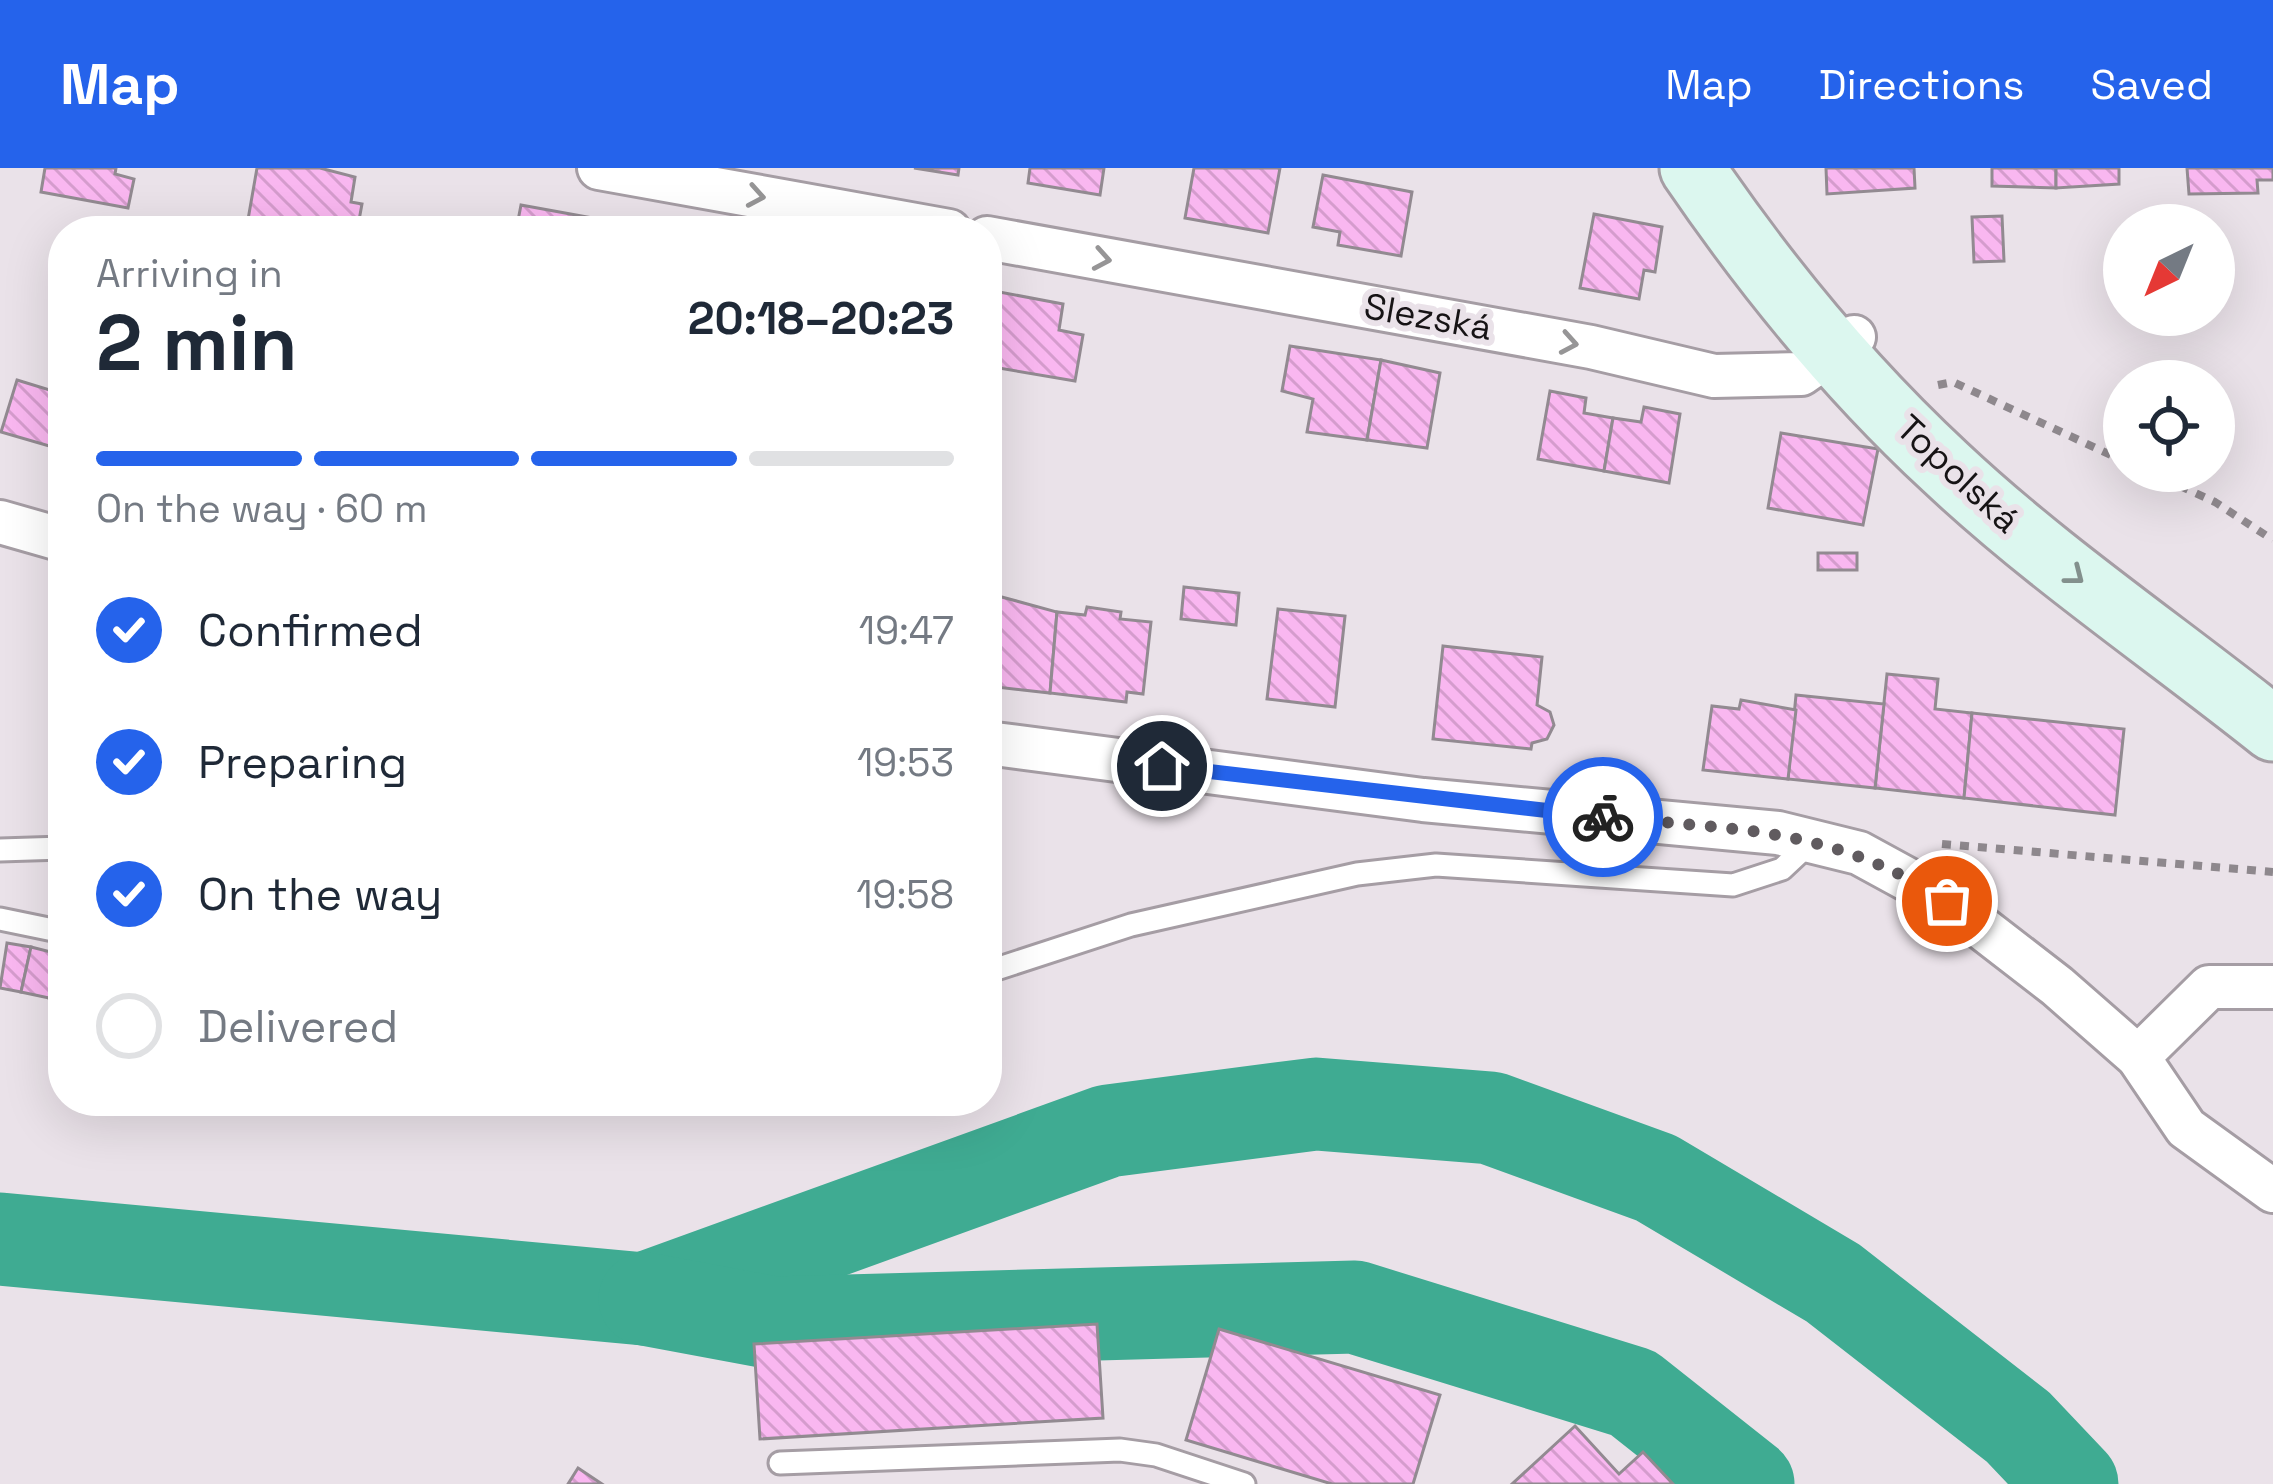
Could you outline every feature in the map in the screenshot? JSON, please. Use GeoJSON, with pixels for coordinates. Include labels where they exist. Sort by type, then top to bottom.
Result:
{"type":"FeatureCollection","features":[{"type":"Feature","properties":{"kind":"street"},"geometry":{"type":"LineString","coordinates":[[599,168],[866,216]]}},
{"type":"Feature","properties":{"kind":"street","name":"Topolská"},"geometry":{"type":"LineString","coordinates":[[1692,168],[1988,505],[2273,729]]}},
{"type":"Feature","properties":{"kind":"street","name":"Topolská"},"geometry":{"type":"LineString","coordinates":[[1728,168],[1846,344],[2273,677]]}},
{"type":"Feature","properties":{"kind":"street","name":"Slezská"},"geometry":{"type":"LineString","coordinates":[[1002,241],[1591,347],[1714,376],[1787,377],[1846,344]]}},
{"type":"Feature","properties":{"kind":"street"},"geometry":{"type":"LineString","coordinates":[[0,522],[48,536]]}},
{"type":"Feature","properties":{"kind":"street"},"geometry":{"type":"LineString","coordinates":[[1002,745],[1423,800],[1815,839],[1889,867],[1947,901],[2138,1057],[2186,1128],[2273,1190]]}},
{"type":"Feature","properties":{"kind":"street"},"geometry":{"type":"LineString","coordinates":[[2138,1057],[2209,987],[2273,987]]}},
{"type":"Feature","properties":{"kind":"lane"},"geometry":{"type":"LineString","coordinates":[[1002,967],[1131,925],[1399,868],[1462,866],[1733,885],[1782,869],[1815,839]]}},
{"type":"Feature","properties":{"kind":"lane"},"geometry":{"type":"LineString","coordinates":[[0,850],[48,848]]}},
{"type":"Feature","properties":{"kind":"lane"},"geometry":{"type":"LineString","coordinates":[[0,919],[48,929]]}},
{"type":"Feature","properties":{"kind":"lane"},"geometry":{"type":"LineString","coordinates":[[779,1463],[1120,1450],[1156,1455],[1244,1484]]}},
{"type":"Feature","properties":{"kind":"path"},"geometry":{"type":"LineString","coordinates":[[1918,398],[1953,382],[2103,450]]}},
{"type":"Feature","properties":{"kind":"path"},"geometry":{"type":"LineString","coordinates":[[2193,492],[2273,540]]}},
{"type":"Feature","properties":{"kind":"path"},"geometry":{"type":"LineString","coordinates":[[1922,843],[2273,872]]}},
{"type":"Feature","properties":{"kind":"building"},"geometry":{"type":"Polygon","coordinates":[[[45,168],[116,168],[115,174],[134,179],[128,208],[41,192],[45,168]]]}},
{"type":"Feature","properties":{"kind":"building"},"geometry":{"type":"Polygon","coordinates":[[[257,168],[320,168],[355,177],[351,202],[362,204],[360,216],[249,216],[257,168]]]}},
{"type":"Feature","properties":{"kind":"building"},"geometry":{"type":"Polygon","coordinates":[[[914,168],[959,168],[958,175],[914,168]]]}},
{"type":"Feature","properties":{"kind":"building"},"geometry":{"type":"Polygon","coordinates":[[[1030,168],[1104,168],[1100,195],[1028,183],[1030,168]]]}},
{"type":"Feature","properties":{"kind":"building"},"geometry":{"type":"Polygon","coordinates":[[[1194,168],[1280,168],[1268,233],[1185,218],[1194,168]]]}},
{"type":"Feature","properties":{"kind":"building"},"geometry":{"type":"Polygon","coordinates":[[[1826,168],[1914,168],[1915,188],[1827,194],[1826,168]]]}},
{"type":"Feature","properties":{"kind":"building"},"geometry":{"type":"Polygon","coordinates":[[[1992,168],[2056,168],[2056,188],[1992,186],[1992,168]]]}},
{"type":"Feature","properties":{"kind":"building"},"geometry":{"type":"Polygon","coordinates":[[[2056,168],[2119,168],[2119,184],[2056,188],[2056,168]]]}},
{"type":"Feature","properties":{"kind":"building"},"geometry":{"type":"Polygon","coordinates":[[[2187,168],[2273,168],[2273,180],[2257,180],[2258,193],[2189,194],[2187,168]]]}},
{"type":"Feature","properties":{"kind":"building"},"geometry":{"type":"Polygon","coordinates":[[[1323,175],[1412,192],[1401,256],[1338,245],[1340,232],[1313,227],[1323,175]]]}},
{"type":"Feature","properties":{"kind":"building"},"geometry":{"type":"Polygon","coordinates":[[[521,205],[582,216],[519,216],[521,205]]]}},
{"type":"Feature","properties":{"kind":"building"},"geometry":{"type":"Polygon","coordinates":[[[1594,214],[1662,227],[1655,272],[1644,270],[1639,299],[1580,288],[1594,214]]]}},
{"type":"Feature","properties":{"kind":"building"},"geometry":{"type":"Polygon","coordinates":[[[2002,216],[2004,261],[1974,262],[1972,217],[2002,216]]]}},
{"type":"Feature","properties":{"kind":"building"},"geometry":{"type":"Polygon","coordinates":[[[1002,293],[1063,304],[1059,330],[1083,335],[1075,381],[1002,369],[1002,293]]]}},
{"type":"Feature","properties":{"kind":"building"},"geometry":{"type":"Polygon","coordinates":[[[1290,346],[1381,360],[1367,440],[1307,432],[1313,399],[1282,391],[1290,346]]]}},
{"type":"Feature","properties":{"kind":"building"},"geometry":{"type":"Polygon","coordinates":[[[1381,360],[1440,373],[1427,448],[1367,440],[1381,360]]]}},
{"type":"Feature","properties":{"kind":"building"},"geometry":{"type":"Polygon","coordinates":[[[17,380],[48,389],[48,446],[1,432],[17,380]]]}},
{"type":"Feature","properties":{"kind":"building"},"geometry":{"type":"Polygon","coordinates":[[[1550,391],[1586,398],[1584,413],[1613,418],[1604,471],[1538,459],[1550,391]]]}},
{"type":"Feature","properties":{"kind":"building"},"geometry":{"type":"Polygon","coordinates":[[[1644,407],[1680,414],[1669,483],[1604,471],[1613,418],[1641,422],[1644,407]]]}},
{"type":"Feature","properties":{"kind":"building"},"geometry":{"type":"Polygon","coordinates":[[[1781,433],[1878,449],[1863,525],[1768,508],[1781,433]]]}},
{"type":"Feature","properties":{"kind":"building"},"geometry":{"type":"Polygon","coordinates":[[[1818,553],[1857,553],[1857,570],[1818,570],[1818,553]]]}},
{"type":"Feature","properties":{"kind":"building"},"geometry":{"type":"Polygon","coordinates":[[[1184,587],[1239,593],[1236,625],[1181,619],[1184,587]]]}},
{"type":"Feature","properties":{"kind":"building"},"geometry":{"type":"Polygon","coordinates":[[[1002,597],[1057,612],[1050,693],[1002,688],[1002,597]]]}},
{"type":"Feature","properties":{"kind":"building"},"geometry":{"type":"Polygon","coordinates":[[[1087,607],[1121,612],[1120,619],[1151,622],[1143,694],[1127,692],[1126,702],[1050,693],[1057,612],[1085,615],[1087,607]]]}},
{"type":"Feature","properties":{"kind":"building"},"geometry":{"type":"Polygon","coordinates":[[[1278,609],[1345,616],[1335,707],[1267,699],[1278,609]]]}},
{"type":"Feature","properties":{"kind":"building"},"geometry":{"type":"Polygon","coordinates":[[[1443,646],[1542,657],[1537,705],[1550,712],[1554,725],[1547,739],[1532,743],[1531,749],[1433,739],[1443,646]]]}},
{"type":"Feature","properties":{"kind":"building"},"geometry":{"type":"Polygon","coordinates":[[[1887,674],[1938,679],[1935,709],[1972,713],[1964,798],[1875,788],[1887,674]]]}},
{"type":"Feature","properties":{"kind":"building"},"geometry":{"type":"Polygon","coordinates":[[[1796,695],[1884,704],[1875,788],[1788,779],[1796,695]]]}},
{"type":"Feature","properties":{"kind":"building"},"geometry":{"type":"Polygon","coordinates":[[[1741,700],[1796,710],[1788,779],[1703,770],[1712,706],[1739,709],[1741,700]]]}},
{"type":"Feature","properties":{"kind":"building"},"geometry":{"type":"Polygon","coordinates":[[[1972,713],[2124,729],[2115,815],[1964,798],[1972,713]]]}},
{"type":"Feature","properties":{"kind":"building"},"geometry":{"type":"Polygon","coordinates":[[[7,943],[31,947],[21,992],[0,988],[7,943]]]}},
{"type":"Feature","properties":{"kind":"building"},"geometry":{"type":"Polygon","coordinates":[[[31,947],[48,951],[48,998],[21,992],[31,947]]]}},
{"type":"Feature","properties":{"kind":"building"},"geometry":{"type":"Polygon","coordinates":[[[1097,1324],[1103,1418],[760,1439],[754,1344],[1097,1324]]]}},
{"type":"Feature","properties":{"kind":"building"},"geometry":{"type":"Polygon","coordinates":[[[1219,1329],[1440,1395],[1413,1484],[1332,1484],[1186,1440],[1219,1329]]]}},
{"type":"Feature","properties":{"kind":"building"},"geometry":{"type":"Polygon","coordinates":[[[1575,1426],[1619,1474],[1643,1452],[1673,1484],[1512,1484],[1575,1426]]]}},
{"type":"Feature","properties":{"kind":"building"},"geometry":{"type":"Polygon","coordinates":[[[578,1468],[602,1484],[568,1484],[578,1468]]]}},
{"type":"Feature","properties":{"kind":"waterway"},"geometry":{"type":"LineString","coordinates":[[0,1239],[644,1299],[1108,1131],[1316,1104],[1491,1118],[1656,1178],[1833,1283],[2018,1427],[2072,1484]]}},
{"type":"Feature","properties":{"kind":"waterway"},"geometry":{"type":"LineString","coordinates":[[645,1299],[774,1323],[1355,1307],[1633,1393],[1748,1484]]}},
{"type":"Feature","properties":{"kind":"way so far"},"geometry":{"type":"LineString","coordinates":[[1603,817],[1815,839],[1904,874],[1947,901]]}},
{"type":"Feature","properties":{"kind":"route"},"geometry":{"type":"LineString","coordinates":[[1162,766],[1423,800],[1603,817]]}}]}
